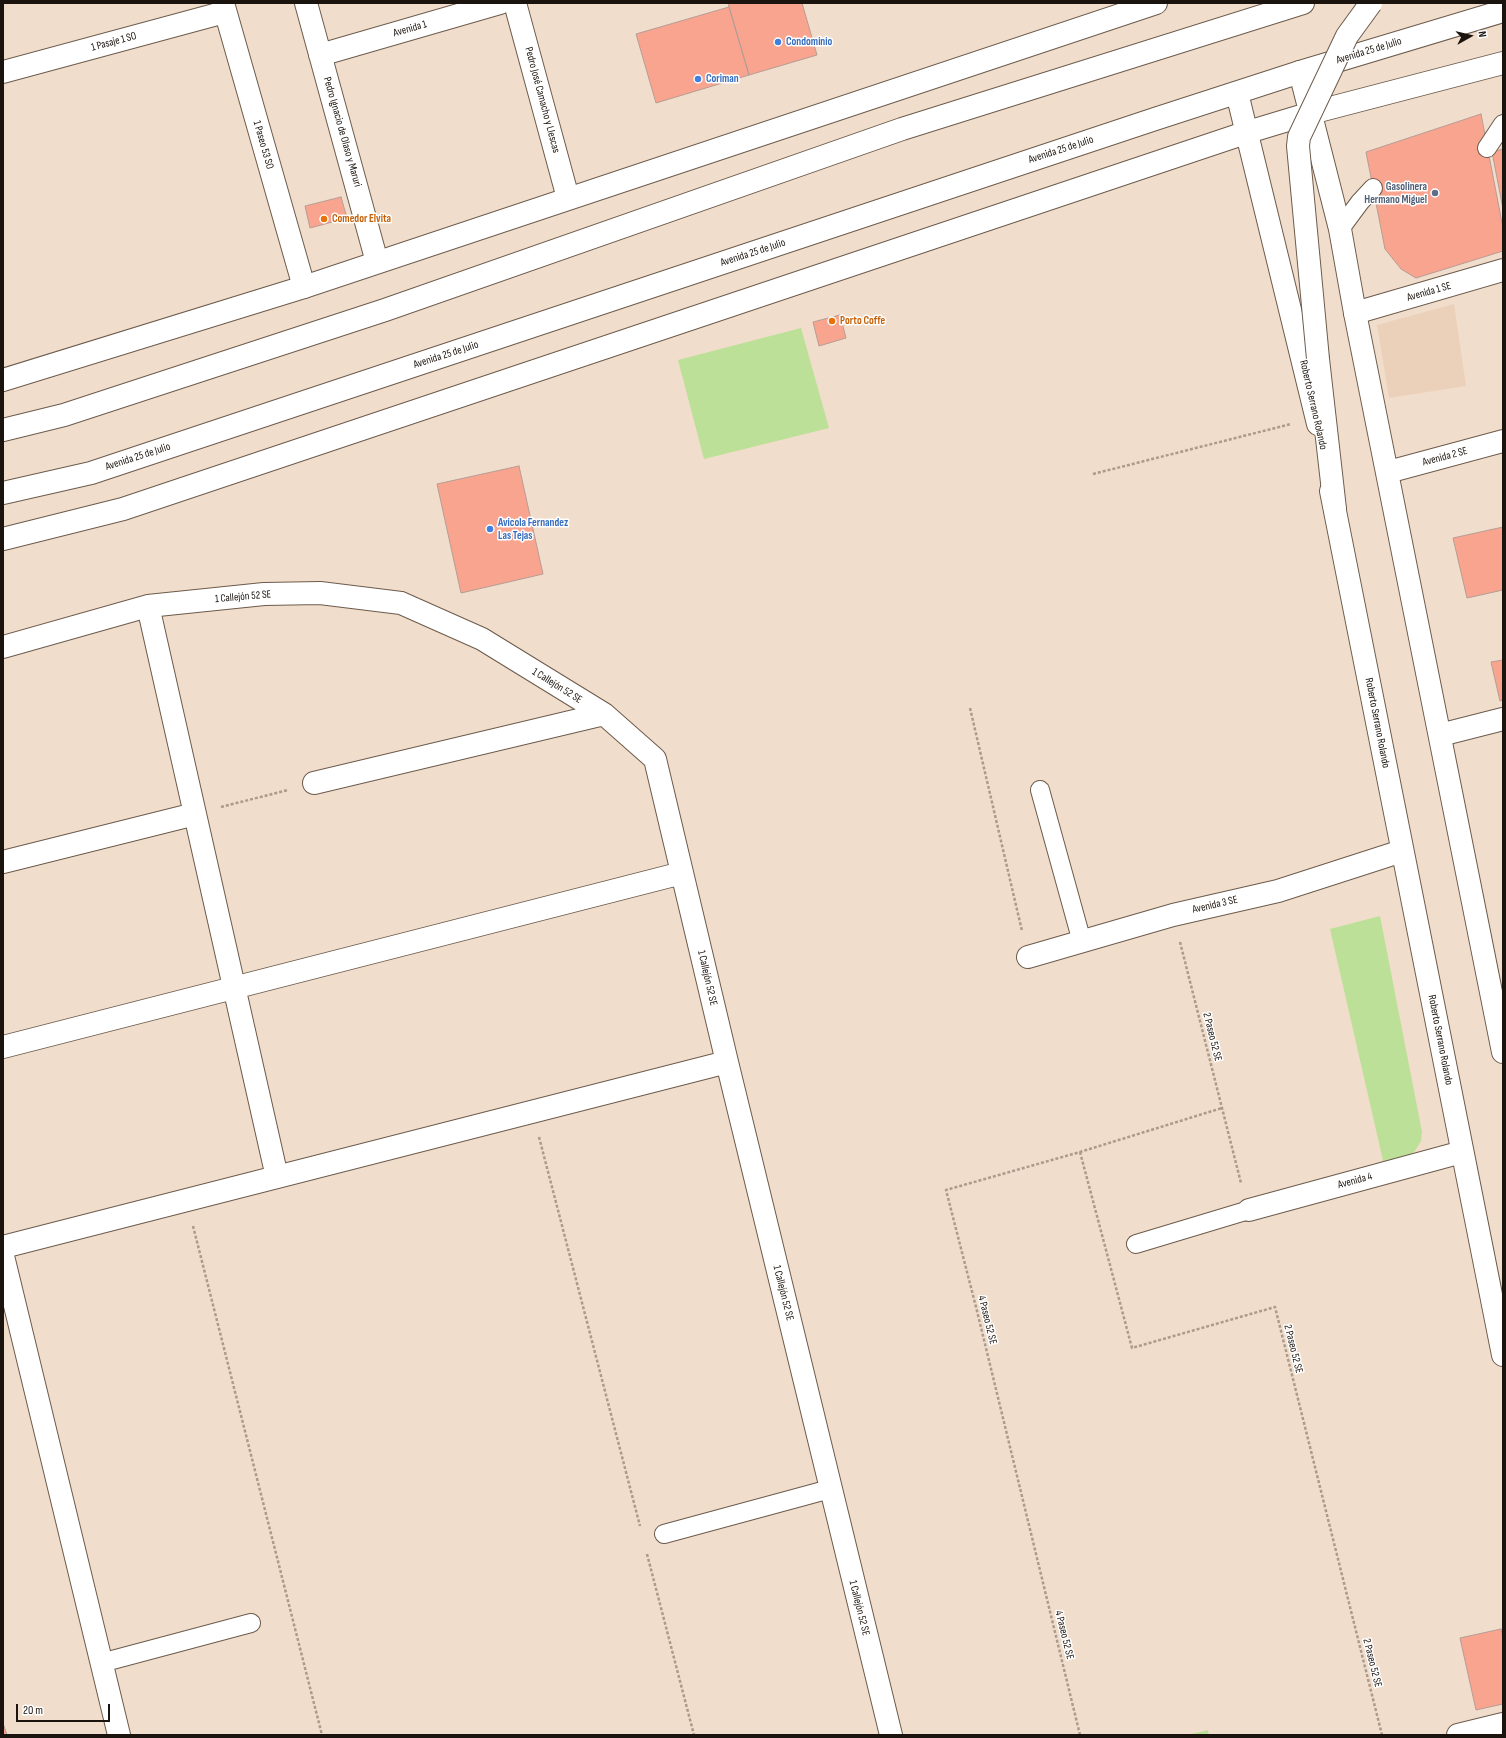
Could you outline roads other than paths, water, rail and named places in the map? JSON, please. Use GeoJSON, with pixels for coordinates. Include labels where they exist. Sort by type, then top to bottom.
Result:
{"type":"FeatureCollection","features":[{"type":"Feature","properties":{"kind":"main road","name":"Pedro Ignacio de Olaso y Maruri"},"geometry":{"type":"LineString","coordinates":[[306,3],[377,262]]}},
{"type":"Feature","properties":{"kind":"main road","name":"Avenida 1"},"geometry":{"type":"LineString","coordinates":[[320,55],[500,3]]}},
{"type":"Feature","properties":{"kind":"main road","name":"Pedro José Camacho y Llescas"},"geometry":{"type":"LineString","coordinates":[[515,3],[568,198]]}},
{"type":"Feature","properties":{"kind":"main road"},"geometry":{"type":"LineString","coordinates":[[3,380],[304,287],[1156,3]]}},
{"type":"Feature","properties":{"kind":"main road"},"geometry":{"type":"LineString","coordinates":[[3,430],[64,415],[385,310],[902,129],[1303,3]]}},
{"type":"Feature","properties":{"kind":"main road"},"geometry":{"type":"LineString","coordinates":[[1334,509],[1298,146],[1299,137],[1347,36],[1372,3]]}},
{"type":"Feature","properties":{"kind":"main road","name":"1 Pasaje 1 SO"},"geometry":{"type":"LineString","coordinates":[[3,72],[224,8]]}},
{"type":"Feature","properties":{"kind":"main road","name":"1 Paseo 53 SO"},"geometry":{"type":"LineString","coordinates":[[224,8],[304,287]]}},
{"type":"Feature","properties":{"kind":"main road","name":"Avenida 25 de Julio"},"geometry":{"type":"LineString","coordinates":[[3,493],[91,473],[1155,119],[1300,72],[1503,11]]}},
{"type":"Feature","properties":{"kind":"main road"},"geometry":{"type":"LineString","coordinates":[[3,539],[124,509],[1248,132],[1311,113],[1503,63]]}},
{"type":"Feature","properties":{"kind":"main road"},"geometry":{"type":"LineString","coordinates":[[1300,72],[1340,229],[1355,313],[1503,1052]]}},
{"type":"Feature","properties":{"kind":"main road","name":"Roberto Serrano Rolando"},"geometry":{"type":"LineString","coordinates":[[1237,93],[1248,132],[1316,417],[1503,1355]]}},
{"type":"Feature","properties":{"kind":"main road","name":"Avenida 1 SE"},"geometry":{"type":"LineString","coordinates":[[1355,313],[1503,270]]}},
{"type":"Feature","properties":{"kind":"main road","name":"Avenida 2 SE"},"geometry":{"type":"LineString","coordinates":[[1388,472],[1503,441]]}},
{"type":"Feature","properties":{"kind":"main road","name":"1 Callejón 52 SE"},"geometry":{"type":"LineString","coordinates":[[3,647],[148,606],[264,594],[320,593],[401,602],[482,639],[604,714],[655,759],[830,1489],[891,1735]]}},
{"type":"Feature","properties":{"kind":"main road"},"geometry":{"type":"LineString","coordinates":[[148,606],[277,1177]]}},
{"type":"Feature","properties":{"kind":"main road"},"geometry":{"type":"LineString","coordinates":[[314,783],[604,714]]}},
{"type":"Feature","properties":{"kind":"main road"},"geometry":{"type":"LineString","coordinates":[[1440,735],[1503,719]]}},
{"type":"Feature","properties":{"kind":"main road"},"geometry":{"type":"LineString","coordinates":[[3,862],[195,814]]}},
{"type":"Feature","properties":{"kind":"main road","name":"Avenida 3 SE"},"geometry":{"type":"LineString","coordinates":[[1028,957],[1173,915],[1278,890],[1402,851]]}},
{"type":"Feature","properties":{"kind":"main road"},"geometry":{"type":"LineString","coordinates":[[3,1047],[682,873]]}},
{"type":"Feature","properties":{"kind":"main road"},"geometry":{"type":"LineString","coordinates":[[3,1246],[727,1062]]}},
{"type":"Feature","properties":{"kind":"main road","name":"Avenida 4"},"geometry":{"type":"LineString","coordinates":[[1249,1210],[1462,1152]]}},
{"type":"Feature","properties":{"kind":"main road"},"geometry":{"type":"LineString","coordinates":[[3,1256],[119,1735]]}},
{"type":"Feature","properties":{"kind":"main road"},"geometry":{"type":"LineString","coordinates":[[1458,1735],[1503,1724]]}},
{"type":"Feature","properties":{"kind":"lane"},"geometry":{"type":"LineString","coordinates":[[1487,148],[1503,124]]}},
{"type":"Feature","properties":{"kind":"lane"},"geometry":{"type":"LineString","coordinates":[[1340,229],[1360,202],[1373,188]]}},
{"type":"Feature","properties":{"kind":"lane"},"geometry":{"type":"LineString","coordinates":[[1040,790],[1082,942]]}},
{"type":"Feature","properties":{"kind":"lane"},"geometry":{"type":"LineString","coordinates":[[1136,1244],[1249,1210]]}},
{"type":"Feature","properties":{"kind":"lane"},"geometry":{"type":"LineString","coordinates":[[664,1534],[830,1489]]}},
{"type":"Feature","properties":{"kind":"lane"},"geometry":{"type":"LineString","coordinates":[[101,1663],[251,1623]]}},
{"type":"Feature","properties":{"kind":"place","name":"Condominio"},"geometry":{"type":"Point","coordinates":[778,42]}},
{"type":"Feature","properties":{"kind":"place","name":"Coriman"},"geometry":{"type":"Point","coordinates":[698,79]}},
{"type":"Feature","properties":{"kind":"place","name":"Gasolinera Hermano Miguel"},"geometry":{"type":"Point","coordinates":[1435,193]}},
{"type":"Feature","properties":{"kind":"place","name":"Comedor Elvita"},"geometry":{"type":"Point","coordinates":[324,219]}},
{"type":"Feature","properties":{"kind":"place","name":"Porto Coffe"},"geometry":{"type":"Point","coordinates":[832,321]}},
{"type":"Feature","properties":{"kind":"place","name":"Avicola Fernandez Las Tejas"},"geometry":{"type":"Point","coordinates":[490,529]}}]}
